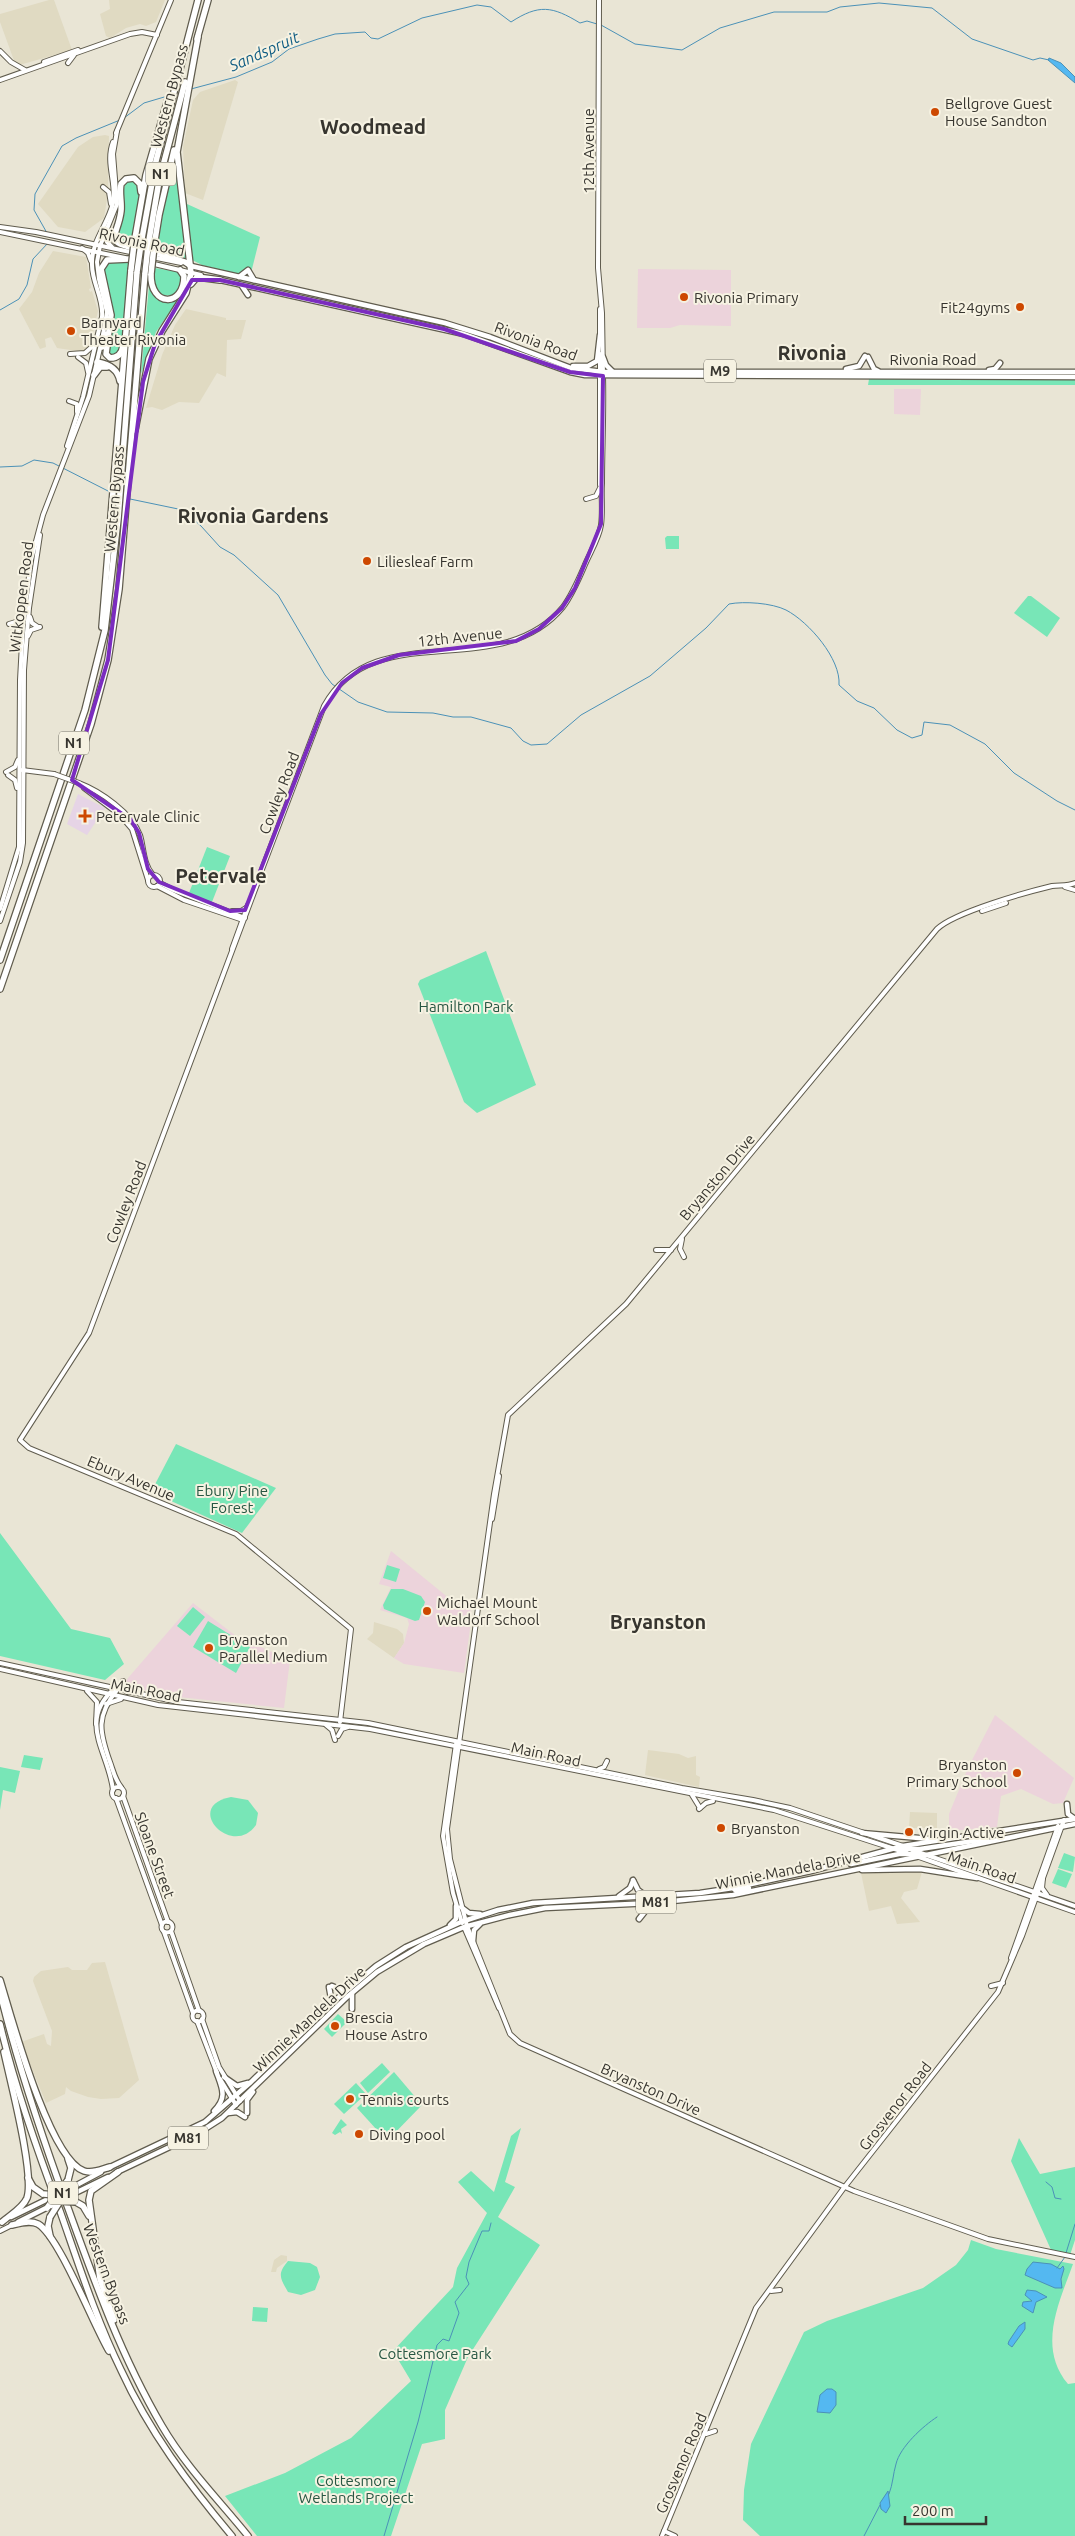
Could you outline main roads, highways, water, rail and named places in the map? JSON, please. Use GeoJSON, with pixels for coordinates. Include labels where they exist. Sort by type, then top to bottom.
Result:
{"type":"FeatureCollection","features":[{"type":"Feature","properties":{"kind":"highway","name":"Western Bypass"},"geometry":{"type":"LineString","coordinates":[[137,244],[168,106],[198,0]]}},
{"type":"Feature","properties":{"kind":"highway","name":"Western Bypass"},"geometry":{"type":"LineString","coordinates":[[0,989],[102,690],[116,614],[148,274],[159,181],[182,104],[208,0]]}},
{"type":"Feature","properties":{"kind":"highway"},"geometry":{"type":"LineString","coordinates":[[129,484],[133,442],[149,359],[162,331],[187,290],[191,273],[177,166],[182,104]]}},
{"type":"Feature","properties":{"kind":"highway"},"geometry":{"type":"LineString","coordinates":[[98,361],[109,360],[121,355],[134,271],[142,199],[168,106]]}},
{"type":"Feature","properties":{"kind":"highway"},"geometry":{"type":"LineString","coordinates":[[151,246],[181,126]]}},
{"type":"Feature","properties":{"kind":"highway"},"geometry":{"type":"LineString","coordinates":[[142,199],[139,182],[132,178],[123,180],[120,190],[121,212],[114,234],[115,240],[121,245],[163,254],[191,266]]}},
{"type":"Feature","properties":{"kind":"highway"},"geometry":{"type":"LineString","coordinates":[[125,336],[118,355],[112,358],[107,355],[105,350],[111,315],[101,270],[102,265],[107,260],[129,258]]}},
{"type":"Feature","properties":{"kind":"highway"},"geometry":{"type":"LineString","coordinates":[[148,274],[154,292],[168,300],[177,296],[182,289],[184,276],[180,270]]}},
{"type":"Feature","properties":{"kind":"highway","name":"Western Bypass"},"geometry":{"type":"LineString","coordinates":[[0,960],[85,710],[100,651],[111,592],[114,518],[134,271]]}},
{"type":"Feature","properties":{"kind":"highway"},"geometry":{"type":"LineString","coordinates":[[180,302],[188,293],[194,278],[220,280]]}},
{"type":"Feature","properties":{"kind":"highway"},"geometry":{"type":"LineString","coordinates":[[104,334],[102,353],[104,358],[109,360]]}},
{"type":"Feature","properties":{"kind":"highway"},"geometry":{"type":"LineString","coordinates":[[118,480],[125,336]]}},
{"type":"Feature","properties":{"kind":"highway"},"geometry":{"type":"LineString","coordinates":[[98,361],[114,369],[120,379],[121,398]]}},
{"type":"Feature","properties":{"kind":"highway"},"geometry":{"type":"LineString","coordinates":[[94,375],[101,367],[114,369]]}},
{"type":"Feature","properties":{"kind":"highway"},"geometry":{"type":"LineString","coordinates":[[0,1980],[36,2095],[65,2150],[72,2168],[50,2218],[48,2229],[54,2245]]}},
{"type":"Feature","properties":{"kind":"highway","name":"Western Bypass"},"geometry":{"type":"LineString","coordinates":[[0,1992],[35,2115],[104,2308],[162,2427],[185,2462],[248,2536]]}},
{"type":"Feature","properties":{"kind":"highway","name":"Western Bypass"},"geometry":{"type":"LineString","coordinates":[[0,2024],[44,2169],[95,2310],[121,2371],[177,2466],[232,2536]]}},
{"type":"Feature","properties":{"kind":"highway"},"geometry":{"type":"LineString","coordinates":[[0,2036],[22,2132],[28,2194],[26,2200],[1,2222]]}},
{"type":"Feature","properties":{"kind":"highway"},"geometry":{"type":"LineString","coordinates":[[65,2150],[76,2165],[84,2171],[94,2172],[110,2167]]}},
{"type":"Feature","properties":{"kind":"highway"},"geometry":{"type":"LineString","coordinates":[[118,2172],[91,2191],[89,2200],[91,2222],[100,2279],[108,2306],[142,2389]]}},
{"type":"Feature","properties":{"kind":"highway"},"geometry":{"type":"LineString","coordinates":[[26,2174],[34,2188],[44,2198],[52,2201]]}},
{"type":"Feature","properties":{"kind":"highway"},"geometry":{"type":"LineString","coordinates":[[47,2208],[52,2201],[72,2191]]}},
{"type":"Feature","properties":{"kind":"highway"},"geometry":{"type":"LineString","coordinates":[[44,2198],[58,2198],[76,2202],[86,2209],[91,2222]]}},
{"type":"Feature","properties":{"kind":"highway"},"geometry":{"type":"LineString","coordinates":[[12,2225],[35,2223],[42,2228],[54,2245],[121,2371]]}},
{"type":"Feature","properties":{"kind":"main road","name":"Witkoppen Road"},"geometry":{"type":"LineString","coordinates":[[62,464],[87,382],[102,310],[92,263],[111,209],[114,194],[109,156],[125,110],[171,0]]}},
{"type":"Feature","properties":{"kind":"main road","name":"12th Avenue"},"geometry":{"type":"LineString","coordinates":[[599,0],[598,268],[603,357],[600,527]]}},
{"type":"Feature","properties":{"kind":"main road"},"geometry":{"type":"LineString","coordinates":[[37,66],[50,59],[135,33],[157,35]]}},
{"type":"Feature","properties":{"kind":"main road"},"geometry":{"type":"LineString","coordinates":[[68,63],[71,57],[92,47]]}},
{"type":"Feature","properties":{"kind":"main road"},"geometry":{"type":"LineString","coordinates":[[0,51],[11,62],[25,70]]}},
{"type":"Feature","properties":{"kind":"main road"},"geometry":{"type":"LineString","coordinates":[[0,80],[83,51]]}},
{"type":"Feature","properties":{"kind":"main road","name":"Witkoppen Road"},"geometry":{"type":"LineString","coordinates":[[97,245],[106,231],[118,202],[113,160],[117,131]]}},
{"type":"Feature","properties":{"kind":"main road"},"geometry":{"type":"LineString","coordinates":[[103,187],[110,193],[111,209]]}},
{"type":"Feature","properties":{"kind":"main road","name":"Rivonia Road"},"geometry":{"type":"LineString","coordinates":[[0,226],[116,249],[462,328],[562,365],[602,374],[615,372],[1075,372]]}},
{"type":"Feature","properties":{"kind":"main road"},"geometry":{"type":"LineString","coordinates":[[106,231],[107,242],[116,249]]}},
{"type":"Feature","properties":{"kind":"main road","name":"Rivonia Road"},"geometry":{"type":"LineString","coordinates":[[0,232],[111,254],[464,334],[570,372],[602,374],[1075,377]]}},
{"type":"Feature","properties":{"kind":"main road"},"geometry":{"type":"LineString","coordinates":[[81,248],[88,253],[92,263]]}},
{"type":"Feature","properties":{"kind":"main road","name":"Witkoppen Road"},"geometry":{"type":"LineString","coordinates":[[0,921],[22,854],[19,756],[22,641],[33,551],[44,512],[87,401],[104,334],[107,312],[96,251]]}},
{"type":"Feature","properties":{"kind":"main road"},"geometry":{"type":"LineString","coordinates":[[97,264],[102,256],[111,254]]}},
{"type":"Feature","properties":{"kind":"main road"},"geometry":{"type":"LineString","coordinates":[[239,277],[248,270],[255,281]]}},
{"type":"Feature","properties":{"kind":"main road"},"geometry":{"type":"LineString","coordinates":[[240,284],[248,295]]}},
{"type":"Feature","properties":{"kind":"main road","name":"12th Avenue"},"geometry":{"type":"LineString","coordinates":[[318,722],[328,699],[350,675],[376,662],[399,656],[496,646],[527,636],[547,623],[570,597],[600,527],[602,374],[600,302]]}},
{"type":"Feature","properties":{"kind":"main road"},"geometry":{"type":"LineString","coordinates":[[562,365],[586,367],[595,363],[598,357],[600,335]]}},
{"type":"Feature","properties":{"kind":"main road"},"geometry":{"type":"LineString","coordinates":[[70,354],[85,353],[96,344]]}},
{"type":"Feature","properties":{"kind":"main road"},"geometry":{"type":"LineString","coordinates":[[827,372],[857,367],[867,356],[874,369],[880,371]]}},
{"type":"Feature","properties":{"kind":"main road"},"geometry":{"type":"LineString","coordinates":[[78,357],[87,365],[87,382]]}},
{"type":"Feature","properties":{"kind":"main road"},"geometry":{"type":"LineString","coordinates":[[603,357],[609,370],[615,372]]}},
{"type":"Feature","properties":{"kind":"main road"},"geometry":{"type":"LineString","coordinates":[[970,372],[993,370],[1000,364],[1010,372]]}},
{"type":"Feature","properties":{"kind":"main road"},"geometry":{"type":"LineString","coordinates":[[69,400],[75,402],[78,406],[74,424]]}},
{"type":"Feature","properties":{"kind":"main road"},"geometry":{"type":"LineString","coordinates":[[586,499],[596,496],[600,488]]}},
{"type":"Feature","properties":{"kind":"main road","name":"Witkoppen Road"},"geometry":{"type":"LineString","coordinates":[[0,909],[18,850],[27,608]]}},
{"type":"Feature","properties":{"kind":"main road"},"geometry":{"type":"LineString","coordinates":[[22,641],[20,630],[11,624],[20,620],[27,608]]}},
{"type":"Feature","properties":{"kind":"main road"},"geometry":{"type":"LineString","coordinates":[[26,645],[30,632],[39,627],[31,621],[27,608]]}},
{"type":"Feature","properties":{"kind":"main road","name":"Cowley Road"},"geometry":{"type":"LineString","coordinates":[[20,1440],[89,1332],[318,722]]}},
{"type":"Feature","properties":{"kind":"main road"},"geometry":{"type":"LineString","coordinates":[[19,756],[16,766],[7,774],[16,783],[19,802]]}},
{"type":"Feature","properties":{"kind":"main road"},"geometry":{"type":"LineString","coordinates":[[21,773],[54,774],[80,784],[107,800],[131,820],[139,833],[147,865],[153,875],[158,876],[158,884]]}},
{"type":"Feature","properties":{"kind":"main road"},"geometry":{"type":"LineString","coordinates":[[80,784],[120,816],[132,829],[151,886],[158,884],[230,911],[244,919]]}},
{"type":"Feature","properties":{"kind":"main road","name":"Cowley Road"},"geometry":{"type":"LineString","coordinates":[[230,959],[234,941],[262,871]]}},
{"type":"Feature","properties":{"kind":"main road"},"geometry":{"type":"LineString","coordinates":[[148,880],[153,875]]}},
{"type":"Feature","properties":{"kind":"main road"},"geometry":{"type":"LineString","coordinates":[[1075,883],[1075,889]]}},
{"type":"Feature","properties":{"kind":"main road","name":"Bryanston Drive"},"geometry":{"type":"LineString","coordinates":[[504,2019],[496,1994],[458,1906],[443,1836],[490,1528],[497,1495],[500,1454],[510,1412],[626,1304],[941,924],[1039,890],[1075,883]]}},
{"type":"Feature","properties":{"kind":"main road"},"geometry":{"type":"LineString","coordinates":[[158,884],[184,900],[244,919]]}},
{"type":"Feature","properties":{"kind":"main road","name":"Bryanston Drive"},"geometry":{"type":"LineString","coordinates":[[960,917],[1054,888],[1068,887],[1075,889]]}},
{"type":"Feature","properties":{"kind":"main road"},"geometry":{"type":"LineString","coordinates":[[230,911],[243,911],[248,904]]}},
{"type":"Feature","properties":{"kind":"main road"},"geometry":{"type":"LineString","coordinates":[[232,916],[237,923],[234,941]]}},
{"type":"Feature","properties":{"kind":"main road"},"geometry":{"type":"LineString","coordinates":[[684,1234],[680,1247],[684,1257]]}},
{"type":"Feature","properties":{"kind":"main road"},"geometry":{"type":"LineString","coordinates":[[656,1250],[671,1250]]}},
{"type":"Feature","properties":{"kind":"main road","name":"Ebury Avenue"},"geometry":{"type":"LineString","coordinates":[[20,1440],[30,1448],[234,1533],[351,1628],[341,1711],[338,1719]]}},
{"type":"Feature","properties":{"kind":"main road","name":"Main Road"},"geometry":{"type":"LineString","coordinates":[[0,1663],[127,1692],[196,1704],[338,1719],[448,1740],[467,1748],[791,1814],[894,1848]]}},
{"type":"Feature","properties":{"kind":"main road","name":"Main Road"},"geometry":{"type":"LineString","coordinates":[[0,1669],[167,1707],[352,1726],[458,1743],[768,1803],[903,1846],[917,1856],[1075,1912]]}},
{"type":"Feature","properties":{"kind":"main road"},"geometry":{"type":"LineString","coordinates":[[123,1681],[123,1687],[127,1692]]}},
{"type":"Feature","properties":{"kind":"main road"},"geometry":{"type":"LineString","coordinates":[[84,1689],[97,1702],[97,1739],[113,1790],[112,1794],[116,1798],[123,1796],[124,1791],[120,1787],[101,1734],[101,1719],[110,1695]]}},
{"type":"Feature","properties":{"kind":"main road"},"geometry":{"type":"LineString","coordinates":[[96,1724],[110,1695],[116,1689]]}},
{"type":"Feature","properties":{"kind":"main road"},"geometry":{"type":"LineString","coordinates":[[106,1704],[113,1700],[125,1698]]}},
{"type":"Feature","properties":{"kind":"main road"},"geometry":{"type":"LineString","coordinates":[[338,1719],[338,1725]]}},
{"type":"Feature","properties":{"kind":"main road"},"geometry":{"type":"LineString","coordinates":[[323,1723],[332,1730],[336,1738],[342,1729],[352,1726]]}},
{"type":"Feature","properties":{"kind":"main road"},"geometry":{"type":"LineString","coordinates":[[448,1740],[456,1738],[460,1730]]}},
{"type":"Feature","properties":{"kind":"main road","name":"Bryanston Drive"},"geometry":{"type":"LineString","coordinates":[[458,1743],[446,1839],[458,1906]]}},
{"type":"Feature","properties":{"kind":"main road"},"geometry":{"type":"LineString","coordinates":[[458,1755],[467,1748]]}},
{"type":"Feature","properties":{"kind":"main road"},"geometry":{"type":"LineString","coordinates":[[597,1770],[603,1768],[607,1763],[610,1778]]}},
{"type":"Feature","properties":{"kind":"main road"},"geometry":{"type":"LineString","coordinates":[[113,1790],[120,1787]]}},
{"type":"Feature","properties":{"kind":"main road"},"geometry":{"type":"LineString","coordinates":[[691,1795],[700,1809],[706,1803],[720,1800]]}},
{"type":"Feature","properties":{"kind":"main road","name":"Sloane Street"},"geometry":{"type":"LineString","coordinates":[[123,1796],[168,1922],[172,1926],[171,1931]]}},
{"type":"Feature","properties":{"kind":"main road","name":"Sloane Street"},"geometry":{"type":"LineString","coordinates":[[116,1798],[136,1849],[164,1932]]}},
{"type":"Feature","properties":{"kind":"main road"},"geometry":{"type":"LineString","coordinates":[[1067,1804],[1068,1814],[1075,1819]]}},
{"type":"Feature","properties":{"kind":"main road"},"geometry":{"type":"LineString","coordinates":[[122,1810],[126,1806]]}},
{"type":"Feature","properties":{"kind":"main road"},"geometry":{"type":"LineString","coordinates":[[126,1822],[128,1814]]}},
{"type":"Feature","properties":{"kind":"main road","name":"Winnie Mandela Drive"},"geometry":{"type":"LineString","coordinates":[[0,2231],[47,2208],[58,2198],[72,2191],[118,2172],[198,2134],[238,2103],[350,1991],[391,1956],[444,1928],[488,1913],[533,1904],[700,1893],[733,1888],[830,1866],[903,1846],[1075,1819]]}},
{"type":"Feature","properties":{"kind":"main road","name":"Grosvenor Road"},"geometry":{"type":"LineString","coordinates":[[1036,1892],[1043,1878],[1061,1821]]}},
{"type":"Feature","properties":{"kind":"main road","name":"Winnie Mandela Drive"},"geometry":{"type":"LineString","coordinates":[[72,2191],[110,2167],[205,2122],[251,2082],[328,2007],[410,1951],[466,1927],[483,1921],[545,1908],[652,1903],[733,1895],[846,1870],[1075,1824]]}},
{"type":"Feature","properties":{"kind":"main road","name":"Grosvenor Road"},"geometry":{"type":"LineString","coordinates":[[754,2315],[844,2189],[1003,1983],[1060,1827]]}},
{"type":"Feature","properties":{"kind":"main road"},"geometry":{"type":"LineString","coordinates":[[134,1830],[138,1848],[136,1849]]}},
{"type":"Feature","properties":{"kind":"main road"},"geometry":{"type":"LineString","coordinates":[[862,1832],[900,1838],[941,1840]]}},
{"type":"Feature","properties":{"kind":"main road"},"geometry":{"type":"LineString","coordinates":[[830,1866],[910,1851],[1010,1837]]}},
{"type":"Feature","properties":{"kind":"main road"},"geometry":{"type":"LineString","coordinates":[[894,1848],[926,1854]]}},
{"type":"Feature","properties":{"kind":"main road","name":"Main Road"},"geometry":{"type":"LineString","coordinates":[[926,1854],[1075,1906]]}},
{"type":"Feature","properties":{"kind":"main road"},"geometry":{"type":"LineString","coordinates":[[846,1870],[920,1868],[977,1878]]}},
{"type":"Feature","properties":{"kind":"main road"},"geometry":{"type":"LineString","coordinates":[[1043,1878],[1042,1888],[1048,1896]]}},
{"type":"Feature","properties":{"kind":"main road"},"geometry":{"type":"LineString","coordinates":[[618,1897],[630,1888],[633,1880],[638,1890],[645,1896]]}},
{"type":"Feature","properties":{"kind":"main road"},"geometry":{"type":"LineString","coordinates":[[733,1888],[736,1891],[780,1884]]}},
{"type":"Feature","properties":{"kind":"main road"},"geometry":{"type":"LineString","coordinates":[[639,1919],[645,1909],[652,1903]]}},
{"type":"Feature","properties":{"kind":"main road"},"geometry":{"type":"LineString","coordinates":[[444,1928],[456,1919],[458,1906],[471,1913],[488,1913]]}},
{"type":"Feature","properties":{"kind":"main road"},"geometry":{"type":"LineString","coordinates":[[473,1941],[474,1930],[483,1921]]}},
{"type":"Feature","properties":{"kind":"main road"},"geometry":{"type":"LineString","coordinates":[[162,1925],[168,1922]]}},
{"type":"Feature","properties":{"kind":"main road","name":"Bryanston Drive"},"geometry":{"type":"LineString","coordinates":[[466,1927],[504,2019],[512,2036],[520,2043],[844,2189],[988,2238],[1075,2257]]}},
{"type":"Feature","properties":{"kind":"main road"},"geometry":{"type":"LineString","coordinates":[[205,2122],[224,2098],[224,2091],[197,2021],[193,2018],[164,1932],[171,1931],[199,2011],[203,2015],[202,2019],[234,2097]]}},
{"type":"Feature","properties":{"kind":"main road"},"geometry":{"type":"LineString","coordinates":[[991,1986],[1003,1983]]}},
{"type":"Feature","properties":{"kind":"main road"},"geometry":{"type":"LineString","coordinates":[[328,2007],[331,1998],[330,1987],[350,1991],[352,2009]]}},
{"type":"Feature","properties":{"kind":"main road"},"geometry":{"type":"LineString","coordinates":[[193,2014],[199,2011]]}},
{"type":"Feature","properties":{"kind":"main road"},"geometry":{"type":"LineString","coordinates":[[197,2021],[202,2019]]}},
{"type":"Feature","properties":{"kind":"main road"},"geometry":{"type":"LineString","coordinates":[[216,2071],[238,2103]]}},
{"type":"Feature","properties":{"kind":"main road"},"geometry":{"type":"LineString","coordinates":[[224,2076],[237,2086],[251,2082]]}},
{"type":"Feature","properties":{"kind":"main road"},"geometry":{"type":"LineString","coordinates":[[227,2113],[236,2112],[246,2115],[248,2100],[263,2079]]}},
{"type":"Feature","properties":{"kind":"main road"},"geometry":{"type":"LineString","coordinates":[[1,2222],[44,2198]]}},
{"type":"Feature","properties":{"kind":"main road","name":"Grosvenor Road"},"geometry":{"type":"LineString","coordinates":[[663,2534],[754,2315],[760,2303],[792,2261]]}},
{"type":"Feature","properties":{"kind":"main road"},"geometry":{"type":"LineString","coordinates":[[771,2291],[780,2290]]}},
{"type":"Feature","properties":{"kind":"main road"},"geometry":{"type":"LineString","coordinates":[[705,2434],[715,2431]]}},
{"type":"Feature","properties":{"kind":"main road"},"geometry":{"type":"LineString","coordinates":[[663,2534],[676,2536]]}},
{"type":"Feature","properties":{"kind":"water"},"geometry":{"type":"Polygon","coordinates":[[[1049,58],[1061,63],[1075,77],[1075,83],[1048,60],[1049,58]]]}},
{"type":"Feature","properties":{"kind":"water"},"geometry":{"type":"Polygon","coordinates":[[[1033,2262],[1051,2264],[1060,2269],[1063,2266],[1062,2288],[1055,2288],[1025,2275],[1033,2262]]]}},
{"type":"Feature","properties":{"kind":"water"},"geometry":{"type":"Polygon","coordinates":[[[1027,2290],[1036,2291],[1047,2297],[1036,2302],[1033,2313],[1022,2306],[1023,2302],[1032,2301],[1025,2295],[1027,2290]]]}},
{"type":"Feature","properties":{"kind":"water"},"geometry":{"type":"Polygon","coordinates":[[[1025,2322],[1025,2329],[1012,2347],[1008,2344],[1009,2341],[1019,2326],[1025,2322]]]}},
{"type":"Feature","properties":{"kind":"water"},"geometry":{"type":"Polygon","coordinates":[[[827,2389],[832,2389],[836,2392],[836,2405],[830,2413],[817,2412],[820,2395],[827,2389]]]}},
{"type":"Feature","properties":{"kind":"water"},"geometry":{"type":"Polygon","coordinates":[[[888,2491],[890,2506],[886,2513],[881,2509],[880,2503],[888,2491]]]}},
{"type":"Feature","properties":{"kind":"waterway","name":"Sandspruit"},"geometry":{"type":"LineString","coordinates":[[601,25],[635,44],[682,50],[720,28],[774,12],[827,12],[840,7],[879,3],[932,8],[972,39],[1033,60],[1040,58],[1049,60]]}},
{"type":"Feature","properties":{"kind":"waterway","name":"Sandspruit"},"geometry":{"type":"LineString","coordinates":[[191,89],[236,77],[272,62],[289,49],[335,34],[365,32],[371,38],[378,39],[422,18],[477,5],[491,7],[511,22],[530,12],[546,9],[561,13],[580,23],[587,21],[597,24]]}},
{"type":"Feature","properties":{"kind":"waterway","name":"Sandspruit"},"geometry":{"type":"LineString","coordinates":[[124,118],[144,103],[171,95]]}},
{"type":"Feature","properties":{"kind":"waterway","name":"Sandspruit"},"geometry":{"type":"LineString","coordinates":[[47,233],[34,210],[35,194],[62,146],[76,138],[120,120]]}},
{"type":"Feature","properties":{"kind":"waterway","name":"Sandspruit"},"geometry":{"type":"LineString","coordinates":[[0,310],[19,299],[27,285],[33,259],[48,243]]}},
{"type":"Feature","properties":{"kind":"waterway"},"geometry":{"type":"LineString","coordinates":[[0,467],[22,466],[34,460],[53,463],[110,492]]}},
{"type":"Feature","properties":{"kind":"waterway"},"geometry":{"type":"LineString","coordinates":[[130,499],[183,510],[220,547],[234,555],[278,595],[332,684],[358,702],[387,712],[433,713],[453,717],[471,717],[511,728],[523,741],[531,745],[547,744],[581,715],[650,676],[706,628],[729,604],[766,604],[786,610],[804,623],[822,642],[829,653],[835,664],[839,685],[857,701],[874,708],[897,730],[912,738],[922,735],[924,722],[950,725],[985,744],[1014,773],[1057,801],[1075,810]]}},
{"type":"Feature","properties":{"kind":"waterway"},"geometry":{"type":"LineString","coordinates":[[1046,2182],[1052,2187],[1055,2198],[1061,2199]]}},
{"type":"Feature","properties":{"kind":"waterway"},"geometry":{"type":"LineString","coordinates":[[384,2536],[418,2422],[437,2345],[443,2339],[449,2341],[459,2313],[455,2302],[469,2284],[466,2277],[469,2262],[482,2231],[489,2231],[491,2223]]}},
{"type":"Feature","properties":{"kind":"waterway"},"geometry":{"type":"LineString","coordinates":[[1066,2253],[1075,2224]]}},
{"type":"Feature","properties":{"kind":"waterway"},"geometry":{"type":"LineString","coordinates":[[1057,2268],[1065,2257]]}},
{"type":"Feature","properties":{"kind":"waterway"},"geometry":{"type":"LineString","coordinates":[[889,2494],[898,2457],[919,2431],[937,2417]]}},
{"type":"Feature","properties":{"kind":"waterway"},"geometry":{"type":"LineString","coordinates":[[864,2536],[880,2505]]}},
{"type":"Feature","properties":{"kind":"place","name":"Bellgrove Guest House Sandton"},"geometry":{"type":"Point","coordinates":[935,112]}},
{"type":"Feature","properties":{"kind":"place","name":"Rivonia Primary"},"geometry":{"type":"Point","coordinates":[684,297]}},
{"type":"Feature","properties":{"kind":"place","name":"Fit24gyms"},"geometry":{"type":"Point","coordinates":[1020,307]}},
{"type":"Feature","properties":{"kind":"place","name":"Barnyard Theater Rivonia"},"geometry":{"type":"Point","coordinates":[71,331]}},
{"type":"Feature","properties":{"kind":"place","name":"Liliesleaf Farm"},"geometry":{"type":"Point","coordinates":[367,561]}},
{"type":"Feature","properties":{"kind":"place","name":"Petervale Clinic"},"geometry":{"type":"Point","coordinates":[85,816]}},
{"type":"Feature","properties":{"kind":"place","name":"Michael Mount Waldorf School"},"geometry":{"type":"Point","coordinates":[427,1611]}},
{"type":"Feature","properties":{"kind":"place","name":"Bryanston Parallel Medium"},"geometry":{"type":"Point","coordinates":[209,1648]}},
{"type":"Feature","properties":{"kind":"place","name":"Bryanston Primary School"},"geometry":{"type":"Point","coordinates":[1017,1773]}},
{"type":"Feature","properties":{"kind":"place","name":"Bryanston"},"geometry":{"type":"Point","coordinates":[721,1828]}},
{"type":"Feature","properties":{"kind":"place","name":"Virgin Active"},"geometry":{"type":"Point","coordinates":[909,1832]}},
{"type":"Feature","properties":{"kind":"place","name":"Brescia House Astro"},"geometry":{"type":"Point","coordinates":[335,2026]}},
{"type":"Feature","properties":{"kind":"place","name":"Tennis courts"},"geometry":{"type":"Point","coordinates":[350,2099]}},
{"type":"Feature","properties":{"kind":"place","name":"Diving pool"},"geometry":{"type":"Point","coordinates":[359,2134]}},
{"type":"Feature","properties":{"kind":"district","name":"Woodmead"},"geometry":{"type":"Point","coordinates":[373,126]}},
{"type":"Feature","properties":{"kind":"district","name":"Rivonia"},"geometry":{"type":"Point","coordinates":[812,352]}},
{"type":"Feature","properties":{"kind":"district","name":"Rivonia Gardens"},"geometry":{"type":"Point","coordinates":[253,515]}},
{"type":"Feature","properties":{"kind":"district","name":"Petervale"},"geometry":{"type":"Point","coordinates":[221,875]}},
{"type":"Feature","properties":{"kind":"district","name":"Bryanston"},"geometry":{"type":"Point","coordinates":[658,1621]}},
{"type":"Feature","properties":{"kind":"park label","name":"Hamilton Park"},"geometry":{"type":"Point","coordinates":[466,1006]}},
{"type":"Feature","properties":{"kind":"park label","name":"Ebury Pine Forest"},"geometry":{"type":"Point","coordinates":[232,1498]}},
{"type":"Feature","properties":{"kind":"park label","name":"Cottesmore Park"},"geometry":{"type":"Point","coordinates":[435,2353]}},
{"type":"Feature","properties":{"kind":"park label","name":"Cottesmore Wetlands Project"},"geometry":{"type":"Point","coordinates":[356,2488]}}]}
